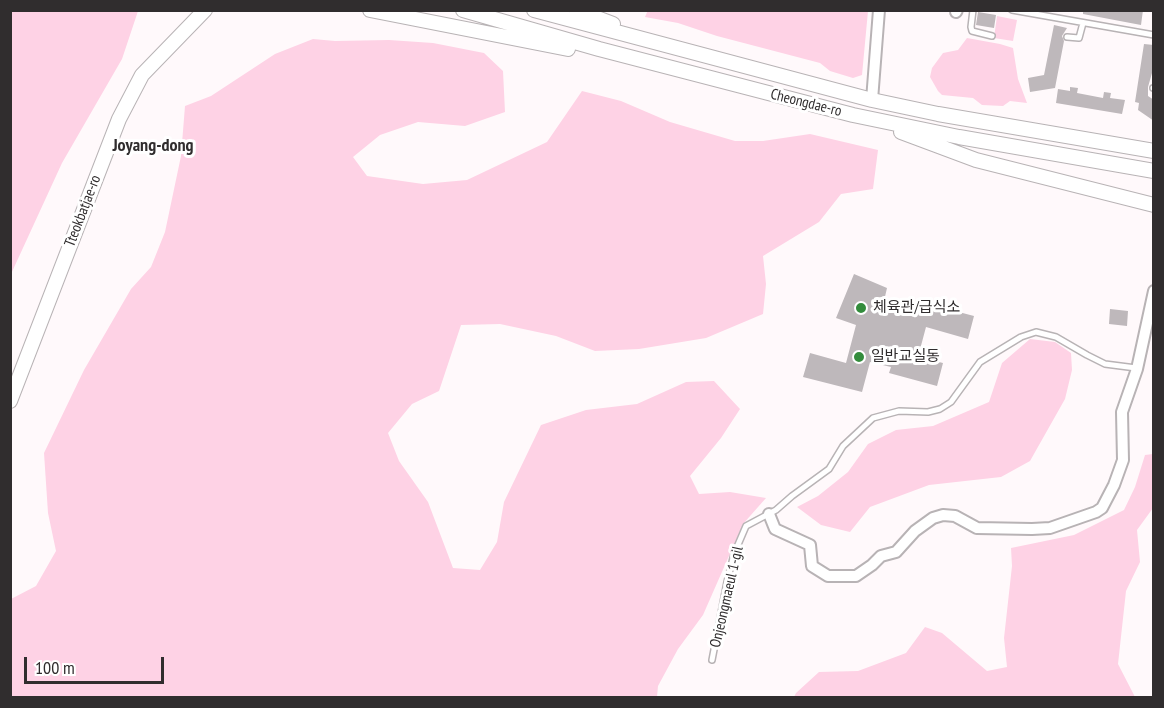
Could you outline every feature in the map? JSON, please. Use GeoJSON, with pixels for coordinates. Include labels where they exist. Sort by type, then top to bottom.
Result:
{"type":"FeatureCollection","features":[{"type":"Feature","properties":{"kind":"street","name":"Tteokbatjae-ro"},"geometry":{"type":"LineString","coordinates":[[10,402],[119,119],[142,75],[205,10]]}},
{"type":"Feature","properties":{"kind":"street"},"geometry":{"type":"LineString","coordinates":[[370,10],[677,69]]}},
{"type":"Feature","properties":{"kind":"street","name":"Cheongdae-ro"},"geometry":{"type":"LineString","coordinates":[[464,10],[599,50],[853,115],[960,137],[1154,171]]}},
{"type":"Feature","properties":{"kind":"street","name":"Cheongdae-ro"},"geometry":{"type":"LineString","coordinates":[[534,10],[872,100],[947,116],[1154,151]]}},
{"type":"Feature","properties":{"kind":"street"},"geometry":{"type":"LineString","coordinates":[[576,10],[685,51]]}},
{"type":"Feature","properties":{"kind":"street"},"geometry":{"type":"LineString","coordinates":[[872,100],[879,10]]}},
{"type":"Feature","properties":{"kind":"street"},"geometry":{"type":"LineString","coordinates":[[853,115],[976,160],[1154,205]]}},
{"type":"Feature","properties":{"kind":"street"},"geometry":{"type":"LineString","coordinates":[[769,514],[775,529],[810,544],[812,566],[828,576],[856,576],[880,556],[896,552],[915,531],[933,518],[955,516],[977,528],[1032,529],[1050,528],[1096,512],[1102,508],[1114,486],[1123,460],[1122,412],[1137,369],[1154,291]]}},
{"type":"Feature","properties":{"kind":"lane"},"geometry":{"type":"LineString","coordinates":[[973,10],[972,31],[992,36]]}},
{"type":"Feature","properties":{"kind":"lane"},"geometry":{"type":"LineString","coordinates":[[1012,10],[1154,35]]}},
{"type":"Feature","properties":{"kind":"lane"},"geometry":{"type":"LineString","coordinates":[[1068,37],[1079,38],[1083,23]]}},
{"type":"Feature","properties":{"kind":"lane","name":"Onjeongmaeul 1-gil"},"geometry":{"type":"LineString","coordinates":[[712,660],[734,554],[746,526],[769,514],[829,469],[843,446],[873,417],[899,411],[928,412],[940,409],[951,402],[980,362],[1021,337],[1036,332],[1056,337],[1105,364],[1137,369]]}},
{"type":"Feature","properties":{"kind":"shaded area"},"geometry":{"type":"Polygon","coordinates":[[[11,10],[138,11],[122,59],[62,163],[11,274],[11,10]]]}},
{"type":"Feature","properties":{"kind":"shaded area"},"geometry":{"type":"Polygon","coordinates":[[[648,10],[868,11],[862,75],[853,78],[830,71],[820,63],[717,36],[678,23],[645,17],[648,10]]]}},
{"type":"Feature","properties":{"kind":"shaded area"},"geometry":{"type":"Polygon","coordinates":[[[997,16],[1017,20],[1013,41],[994,38],[997,16]]]}},
{"type":"Feature","properties":{"kind":"shaded area"},"geometry":{"type":"Polygon","coordinates":[[[967,38],[1013,48],[1018,79],[1027,103],[1010,101],[1003,106],[982,105],[973,98],[942,95],[938,91],[930,77],[932,68],[943,53],[958,50],[967,38]]]}},
{"type":"Feature","properties":{"kind":"shaded area"},"geometry":{"type":"Polygon","coordinates":[[[313,39],[433,43],[484,53],[503,71],[505,112],[465,126],[418,122],[380,135],[353,157],[367,176],[423,184],[467,180],[547,142],[582,91],[621,101],[670,122],[735,141],[763,141],[810,134],[878,150],[873,189],[841,194],[819,222],[763,256],[766,284],[763,314],[706,338],[639,349],[595,351],[556,336],[500,324],[461,325],[439,391],[412,404],[388,433],[399,461],[428,502],[453,568],[480,570],[497,542],[504,502],[541,425],[586,410],[637,404],[686,382],[714,381],[740,409],[721,438],[690,476],[699,494],[730,492],[766,498],[743,524],[703,615],[678,649],[658,686],[657,697],[11,697],[11,599],[36,586],[56,551],[48,513],[44,453],[84,370],[131,289],[151,267],[165,232],[181,156],[185,106],[211,96],[275,54],[313,39]]]}},
{"type":"Feature","properties":{"kind":"shaded area"},"geometry":{"type":"Polygon","coordinates":[[[1030,339],[1055,342],[1071,353],[1072,370],[1065,399],[1030,461],[1001,477],[929,485],[870,507],[850,532],[821,525],[797,507],[818,496],[848,472],[868,444],[896,430],[933,426],[989,402],[1002,363],[1030,339]]]}},
{"type":"Feature","properties":{"kind":"shaded area"},"geometry":{"type":"Polygon","coordinates":[[[1153,454],[1153,508],[1137,530],[1140,562],[1126,591],[1118,664],[1135,697],[794,697],[819,672],[858,671],[906,653],[925,627],[942,633],[987,671],[1007,667],[1004,638],[1012,566],[1011,548],[1074,535],[1124,510],[1135,487],[1145,455],[1153,454]]]}},
{"type":"Feature","properties":{"kind":"building"},"geometry":{"type":"Polygon","coordinates":[[[1083,10],[1143,10],[1141,25],[1083,14],[1083,10]]]}},
{"type":"Feature","properties":{"kind":"building"},"geometry":{"type":"Polygon","coordinates":[[[978,12],[996,15],[994,28],[976,25],[978,12]]]}},
{"type":"Feature","properties":{"kind":"building"},"geometry":{"type":"Polygon","coordinates":[[[1054,25],[1067,28],[1062,36],[1064,41],[1055,88],[1030,92],[1028,78],[1044,75],[1054,25]]]}},
{"type":"Feature","properties":{"kind":"building"},"geometry":{"type":"Polygon","coordinates":[[[1144,44],[1154,45],[1154,66],[1148,96],[1154,100],[1154,121],[1138,110],[1139,103],[1135,102],[1144,44]]]}},
{"type":"Feature","properties":{"kind":"building"},"geometry":{"type":"Polygon","coordinates":[[[1070,87],[1078,88],[1077,93],[1103,98],[1104,92],[1111,93],[1110,98],[1125,100],[1122,114],[1056,103],[1058,89],[1070,91],[1070,87]]]}},
{"type":"Feature","properties":{"kind":"building"},"geometry":{"type":"Polygon","coordinates":[[[854,274],[887,288],[884,301],[907,307],[909,299],[974,316],[968,339],[926,327],[918,357],[943,363],[937,386],[889,373],[891,367],[870,362],[862,392],[803,377],[810,353],[846,363],[856,325],[836,318],[854,274]]]}},
{"type":"Feature","properties":{"kind":"building"},"geometry":{"type":"Polygon","coordinates":[[[1110,309],[1128,311],[1127,326],[1109,324],[1110,309]]]}},
{"type":"Feature","properties":{"kind":"place","name":"체육관/급식소"},"geometry":{"type":"Point","coordinates":[861,308]}},
{"type":"Feature","properties":{"kind":"place","name":"일반교실동"},"geometry":{"type":"Point","coordinates":[859,357]}},
{"type":"Feature","properties":{"kind":"district","name":"Joyang-dong"},"geometry":{"type":"Point","coordinates":[153,146]}}]}
